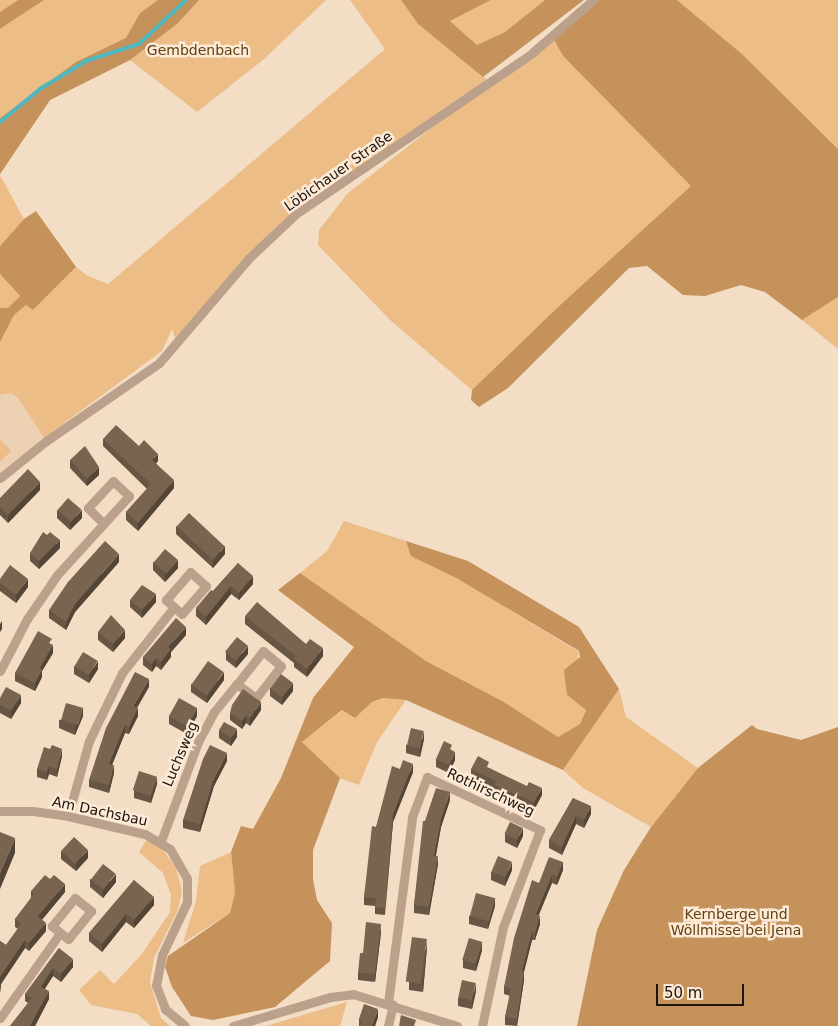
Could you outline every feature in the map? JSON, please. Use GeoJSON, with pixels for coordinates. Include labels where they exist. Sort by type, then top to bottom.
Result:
{"type":"FeatureCollection","features":[{"type":"Feature","properties":{"kind":"street","name":"Löbichauer Straße"},"geometry":{"type":"LineString","coordinates":[[0,478],[46,441],[159,363],[248,258],[297,213],[532,53],[593,0]]}},
{"type":"Feature","properties":{"kind":"street"},"geometry":{"type":"LineString","coordinates":[[0,671],[41,597],[103,523],[129,496],[113,481],[88,508],[103,523]]}},
{"type":"Feature","properties":{"kind":"street"},"geometry":{"type":"LineString","coordinates":[[190,572],[206,586],[182,614],[174,607],[166,600],[190,572]]}},
{"type":"Feature","properties":{"kind":"street"},"geometry":{"type":"LineString","coordinates":[[68,816],[86,750],[103,707],[142,644],[174,607]]}},
{"type":"Feature","properties":{"kind":"street","name":"Luchsweg"},"geometry":{"type":"LineString","coordinates":[[161,841],[198,742],[214,712],[263,651],[282,666],[256,698],[237,684]]}},
{"type":"Feature","properties":{"kind":"street","name":"Rothirschweg"},"geometry":{"type":"LineString","coordinates":[[391,1004],[412,817],[427,777],[540,830],[503,927],[482,1026]]}},
{"type":"Feature","properties":{"kind":"street","name":"Am Dachsbau"},"geometry":{"type":"LineString","coordinates":[[0,811],[68,816],[145,834],[161,841],[183,867],[188,891],[184,914],[157,971],[156,985],[166,1009],[185,1026]]}},
{"type":"Feature","properties":{"kind":"street"},"geometry":{"type":"LineString","coordinates":[[75,898],[92,911],[68,939],[60,932],[52,926],[75,898]]}},
{"type":"Feature","properties":{"kind":"street"},"geometry":{"type":"LineString","coordinates":[[0,1018],[60,932]]}},
{"type":"Feature","properties":{"kind":"street"},"geometry":{"type":"LineString","coordinates":[[233,1026],[343,994],[391,1004],[457,1026]]}},
{"type":"Feature","properties":{"kind":"street"},"geometry":{"type":"LineString","coordinates":[[388,1026],[391,1004]]}},
{"type":"Feature","properties":{"kind":"shaded area"},"geometry":{"type":"Polygon","coordinates":[[[11,393],[18,398],[44,438],[0,474],[0,395],[11,393]]]}},
{"type":"Feature","properties":{"kind":"green space"},"geometry":{"type":"Polygon","coordinates":[[[0,0],[18,0],[0,12],[0,0]]]}},
{"type":"Feature","properties":{"kind":"green space"},"geometry":{"type":"Polygon","coordinates":[[[18,0],[44,0],[0,29],[0,12],[18,0]]]}},
{"type":"Feature","properties":{"kind":"green space","name":"Gembdenbach"},"geometry":{"type":"Polygon","coordinates":[[[44,0],[326,0],[263,60],[197,112],[130,60],[50,100],[0,174],[0,29],[44,0]]]}},
{"type":"Feature","properties":{"kind":"green space"},"geometry":{"type":"Polygon","coordinates":[[[158,0],[199,0],[178,23],[130,60],[50,100],[0,174],[0,118],[76,62],[126,38],[140,13],[158,0]]]}},
{"type":"Feature","properties":{"kind":"green space"},"geometry":{"type":"Polygon","coordinates":[[[350,0],[401,0],[418,24],[490,82],[552,36],[563,56],[692,186],[558,307],[472,390],[390,320],[318,245],[319,230],[347,194],[480,90],[297,213],[248,258],[177,344],[172,329],[162,351],[44,438],[18,398],[11,393],[0,395],[0,342],[14,315],[26,305],[33,310],[76,267],[88,276],[108,284],[385,49],[350,0]]]}},
{"type":"Feature","properties":{"kind":"green space"},"geometry":{"type":"Polygon","coordinates":[[[401,0],[491,0],[450,21],[477,45],[505,32],[545,0],[584,0],[483,77],[418,24],[401,0]]]}},
{"type":"Feature","properties":{"kind":"green space"},"geometry":{"type":"Polygon","coordinates":[[[491,0],[545,0],[505,32],[477,45],[450,21],[491,0]]]}},
{"type":"Feature","properties":{"kind":"green space"},"geometry":{"type":"Polygon","coordinates":[[[593,0],[677,0],[742,54],[838,149],[838,297],[802,320],[765,292],[741,285],[705,296],[683,295],[647,266],[629,268],[508,388],[479,407],[471,400],[472,390],[558,307],[691,186],[563,56],[552,36],[593,0]]]}},
{"type":"Feature","properties":{"kind":"green space"},"geometry":{"type":"Polygon","coordinates":[[[677,0],[838,0],[838,149],[742,54],[677,0]]]}},
{"type":"Feature","properties":{"kind":"green space"},"geometry":{"type":"Polygon","coordinates":[[[0,175],[24,219],[0,246],[0,175]]]}},
{"type":"Feature","properties":{"kind":"green space"},"geometry":{"type":"Polygon","coordinates":[[[36,211],[76,267],[33,310],[26,305],[14,315],[0,342],[0,308],[8,308],[20,296],[0,274],[0,246],[24,219],[36,211]]]}},
{"type":"Feature","properties":{"kind":"green space"},"geometry":{"type":"Polygon","coordinates":[[[0,274],[20,296],[8,309],[0,308],[0,274]]]}},
{"type":"Feature","properties":{"kind":"green space"},"geometry":{"type":"Polygon","coordinates":[[[838,297],[838,349],[802,320],[838,297]]]}},
{"type":"Feature","properties":{"kind":"green space"},"geometry":{"type":"Polygon","coordinates":[[[0,439],[11,451],[0,462],[0,439]]]}},
{"type":"Feature","properties":{"kind":"green space"},"geometry":{"type":"Polygon","coordinates":[[[344,521],[406,541],[412,556],[456,578],[579,652],[567,695],[586,710],[580,724],[558,737],[504,702],[426,661],[300,573],[327,551],[344,521]]]}},
{"type":"Feature","properties":{"kind":"green space"},"geometry":{"type":"Polygon","coordinates":[[[406,541],[468,561],[579,627],[619,689],[563,770],[406,700],[383,698],[372,702],[355,718],[342,710],[302,742],[340,778],[313,850],[313,879],[317,900],[332,923],[330,961],[275,1007],[213,1020],[191,1016],[172,987],[165,967],[168,956],[230,913],[235,892],[231,852],[241,826],[253,829],[281,778],[313,698],[354,647],[278,590],[300,573],[426,661],[504,702],[558,737],[580,724],[586,710],[567,695],[564,670],[580,657],[579,651],[456,578],[411,556],[406,541]]]}},
{"type":"Feature","properties":{"kind":"green space"},"geometry":{"type":"Polygon","coordinates":[[[619,689],[626,717],[698,768],[651,827],[583,788],[563,770],[619,689]]]}},
{"type":"Feature","properties":{"kind":"green space"},"geometry":{"type":"Polygon","coordinates":[[[383,698],[406,700],[377,742],[359,785],[340,778],[302,742],[343,710],[355,718],[372,702],[383,698]]]}},
{"type":"Feature","properties":{"kind":"green space","name":"Kernberge und Wöllmisse bei Jena"},"geometry":{"type":"Polygon","coordinates":[[[752,725],[757,729],[801,740],[838,727],[838,1026],[577,1026],[597,930],[624,870],[651,827],[698,768],[752,725]]]}},
{"type":"Feature","properties":{"kind":"green space"},"geometry":{"type":"Polygon","coordinates":[[[147,839],[164,851],[176,868],[182,891],[178,910],[154,958],[150,982],[161,1018],[170,1026],[151,1026],[137,1014],[91,1005],[79,990],[100,970],[114,984],[141,955],[170,912],[171,895],[163,873],[139,852],[147,839]]]}},
{"type":"Feature","properties":{"kind":"green space"},"geometry":{"type":"Polygon","coordinates":[[[231,852],[235,892],[230,913],[183,943],[196,901],[200,866],[231,852]]]}},
{"type":"Feature","properties":{"kind":"green space"},"geometry":{"type":"Polygon","coordinates":[[[347,1002],[340,1026],[266,1026],[323,1009],[347,1002]]]}},
{"type":"Feature","properties":{"kind":"building"},"geometry":{"type":"Polygon","coordinates":[[[116,425],[139,446],[144,440],[158,454],[152,460],[174,480],[138,523],[126,512],[151,484],[103,439],[116,425]]]}},
{"type":"Feature","properties":{"kind":"building"},"geometry":{"type":"Polygon","coordinates":[[[85,446],[99,467],[87,479],[70,460],[85,446]]]}},
{"type":"Feature","properties":{"kind":"building"},"geometry":{"type":"Polygon","coordinates":[[[28,469],[40,482],[8,515],[0,507],[0,498],[28,469]]]}},
{"type":"Feature","properties":{"kind":"building"},"geometry":{"type":"Polygon","coordinates":[[[68,498],[82,510],[71,522],[58,510],[68,498]]]}},
{"type":"Feature","properties":{"kind":"building"},"geometry":{"type":"Polygon","coordinates":[[[189,513],[225,546],[213,560],[177,526],[189,513]]]}},
{"type":"Feature","properties":{"kind":"building"},"geometry":{"type":"Polygon","coordinates":[[[43,532],[47,535],[50,532],[60,540],[39,561],[30,553],[43,532]]]}},
{"type":"Feature","properties":{"kind":"building"},"geometry":{"type":"Polygon","coordinates":[[[105,541],[119,554],[75,604],[66,622],[49,610],[68,582],[105,541]]]}},
{"type":"Feature","properties":{"kind":"building"},"geometry":{"type":"Polygon","coordinates":[[[165,549],[178,560],[166,574],[153,563],[165,549]]]}},
{"type":"Feature","properties":{"kind":"building"},"geometry":{"type":"Polygon","coordinates":[[[238,563],[253,576],[239,593],[231,586],[206,617],[196,608],[238,563]]]}},
{"type":"Feature","properties":{"kind":"building"},"geometry":{"type":"Polygon","coordinates":[[[10,565],[28,579],[16,595],[0,583],[0,579],[10,565]]]}},
{"type":"Feature","properties":{"kind":"building"},"geometry":{"type":"Polygon","coordinates":[[[142,585],[156,594],[142,610],[130,600],[142,585]]]}},
{"type":"Feature","properties":{"kind":"building"},"geometry":{"type":"Polygon","coordinates":[[[257,602],[306,644],[310,639],[323,648],[307,669],[294,659],[296,656],[245,616],[257,602]]]}},
{"type":"Feature","properties":{"kind":"building"},"geometry":{"type":"Polygon","coordinates":[[[111,615],[125,630],[113,644],[98,632],[111,615]]]}},
{"type":"Feature","properties":{"kind":"building"},"geometry":{"type":"Polygon","coordinates":[[[176,618],[186,627],[168,647],[171,649],[161,662],[156,658],[152,664],[143,657],[176,618]]]}},
{"type":"Feature","properties":{"kind":"building"},"geometry":{"type":"Polygon","coordinates":[[[38,631],[52,639],[49,643],[53,645],[40,668],[42,670],[35,683],[15,673],[38,631]]]}},
{"type":"Feature","properties":{"kind":"building"},"geometry":{"type":"Polygon","coordinates":[[[237,637],[248,646],[236,661],[225,652],[237,637]]]}},
{"type":"Feature","properties":{"kind":"building"},"geometry":{"type":"Polygon","coordinates":[[[83,652],[98,661],[89,675],[74,667],[83,652]]]}},
{"type":"Feature","properties":{"kind":"building"},"geometry":{"type":"Polygon","coordinates":[[[208,661],[224,672],[207,696],[191,685],[208,661]]]}},
{"type":"Feature","properties":{"kind":"building"},"geometry":{"type":"Polygon","coordinates":[[[135,672],[149,679],[133,706],[138,708],[129,727],[125,725],[109,764],[114,765],[109,785],[89,780],[106,728],[135,672]]]}},
{"type":"Feature","properties":{"kind":"building"},"geometry":{"type":"Polygon","coordinates":[[[281,674],[293,683],[282,697],[270,688],[281,674]]]}},
{"type":"Feature","properties":{"kind":"building"},"geometry":{"type":"Polygon","coordinates":[[[6,687],[21,695],[11,711],[0,705],[0,698],[6,687]]]}},
{"type":"Feature","properties":{"kind":"building"},"geometry":{"type":"Polygon","coordinates":[[[243,689],[261,702],[250,718],[246,715],[242,721],[230,713],[232,705],[243,689]]]}},
{"type":"Feature","properties":{"kind":"building"},"geometry":{"type":"Polygon","coordinates":[[[179,698],[197,708],[187,727],[169,716],[179,698]]]}},
{"type":"Feature","properties":{"kind":"building"},"geometry":{"type":"Polygon","coordinates":[[[66,703],[83,708],[78,725],[61,720],[66,703]]]}},
{"type":"Feature","properties":{"kind":"building"},"geometry":{"type":"Polygon","coordinates":[[[224,722],[237,729],[231,738],[219,730],[224,722]]]}},
{"type":"Feature","properties":{"kind":"building"},"geometry":{"type":"Polygon","coordinates":[[[411,728],[424,731],[420,748],[407,746],[411,728]]]}},
{"type":"Feature","properties":{"kind":"building"},"geometry":{"type":"Polygon","coordinates":[[[444,741],[452,745],[450,749],[455,752],[449,765],[436,759],[444,741]]]}},
{"type":"Feature","properties":{"kind":"building"},"geometry":{"type":"Polygon","coordinates":[[[52,745],[62,749],[57,769],[49,766],[47,772],[37,769],[44,747],[50,749],[52,745]]]}},
{"type":"Feature","properties":{"kind":"building"},"geometry":{"type":"Polygon","coordinates":[[[210,745],[227,753],[214,778],[200,824],[183,820],[203,759],[210,745]]]}},
{"type":"Feature","properties":{"kind":"building"},"geometry":{"type":"Polygon","coordinates":[[[478,756],[489,762],[487,767],[527,786],[529,782],[542,788],[534,802],[494,785],[496,781],[471,769],[478,756]]]}},
{"type":"Feature","properties":{"kind":"building"},"geometry":{"type":"Polygon","coordinates":[[[403,760],[413,764],[393,814],[385,908],[375,907],[376,898],[364,897],[372,826],[376,827],[392,766],[400,769],[403,760]]]}},
{"type":"Feature","properties":{"kind":"building"},"geometry":{"type":"Polygon","coordinates":[[[139,771],[157,777],[151,796],[133,790],[139,771]]]}},
{"type":"Feature","properties":{"kind":"building"},"geometry":{"type":"Polygon","coordinates":[[[436,788],[450,792],[441,819],[434,856],[438,856],[429,907],[414,905],[423,821],[425,821],[436,788]]]}},
{"type":"Feature","properties":{"kind":"building"},"geometry":{"type":"Polygon","coordinates":[[[573,798],[591,806],[584,820],[576,816],[562,847],[549,840],[573,798]]]}},
{"type":"Feature","properties":{"kind":"building"},"geometry":{"type":"Polygon","coordinates":[[[510,822],[523,828],[517,840],[505,834],[510,822]]]}},
{"type":"Feature","properties":{"kind":"building"},"geometry":{"type":"Polygon","coordinates":[[[0,832],[15,838],[0,873],[0,832]]]}},
{"type":"Feature","properties":{"kind":"building"},"geometry":{"type":"Polygon","coordinates":[[[74,837],[88,850],[75,864],[61,851],[74,837]]]}},
{"type":"Feature","properties":{"kind":"building"},"geometry":{"type":"Polygon","coordinates":[[[498,856],[512,862],[505,878],[491,872],[498,856]]]}},
{"type":"Feature","properties":{"kind":"building"},"geometry":{"type":"Polygon","coordinates":[[[549,857],[563,862],[557,877],[552,875],[536,914],[540,916],[535,933],[532,932],[522,971],[524,972],[517,1019],[505,1017],[511,988],[504,987],[514,938],[532,880],[539,883],[549,857]]]}},
{"type":"Feature","properties":{"kind":"building"},"geometry":{"type":"Polygon","coordinates":[[[103,864],[116,874],[103,890],[91,880],[103,864]]]}},
{"type":"Feature","properties":{"kind":"building"},"geometry":{"type":"Polygon","coordinates":[[[45,875],[50,879],[54,875],[65,884],[38,916],[46,923],[29,943],[25,940],[0,977],[0,941],[6,945],[21,924],[15,919],[34,894],[31,891],[45,875]]]}},
{"type":"Feature","properties":{"kind":"building"},"geometry":{"type":"Polygon","coordinates":[[[134,880],[154,897],[134,920],[126,914],[102,944],[89,933],[134,880]]]}},
{"type":"Feature","properties":{"kind":"building"},"geometry":{"type":"Polygon","coordinates":[[[476,893],[495,898],[489,921],[470,916],[476,893]]]}},
{"type":"Feature","properties":{"kind":"building"},"geometry":{"type":"Polygon","coordinates":[[[366,922],[381,924],[375,974],[358,973],[360,953],[363,953],[366,922]]]}},
{"type":"Feature","properties":{"kind":"building"},"geometry":{"type":"Polygon","coordinates":[[[412,937],[427,939],[421,984],[406,982],[412,937]]]}},
{"type":"Feature","properties":{"kind":"building"},"geometry":{"type":"Polygon","coordinates":[[[469,938],[482,942],[476,964],[462,960],[469,938]]]}},
{"type":"Feature","properties":{"kind":"building"},"geometry":{"type":"Polygon","coordinates":[[[59,948],[73,959],[61,974],[53,968],[41,987],[49,991],[30,1026],[10,1026],[32,998],[25,994],[59,948]]]}},
{"type":"Feature","properties":{"kind":"building"},"geometry":{"type":"Polygon","coordinates":[[[462,980],[476,983],[472,1001],[458,998],[462,980]]]}},
{"type":"Feature","properties":{"kind":"building"},"geometry":{"type":"Polygon","coordinates":[[[364,1004],[378,1009],[372,1026],[360,1026],[362,1021],[359,1019],[364,1004]]]}},
{"type":"Feature","properties":{"kind":"building"},"geometry":{"type":"Polygon","coordinates":[[[401,1015],[416,1020],[414,1026],[399,1026],[401,1015]]]}},
{"type":"Feature","properties":{"kind":"waterway","name":"Gembdenbach"},"geometry":{"type":"LineString","coordinates":[[0,122],[40,89],[86,61],[139,44],[186,0]]}}]}
